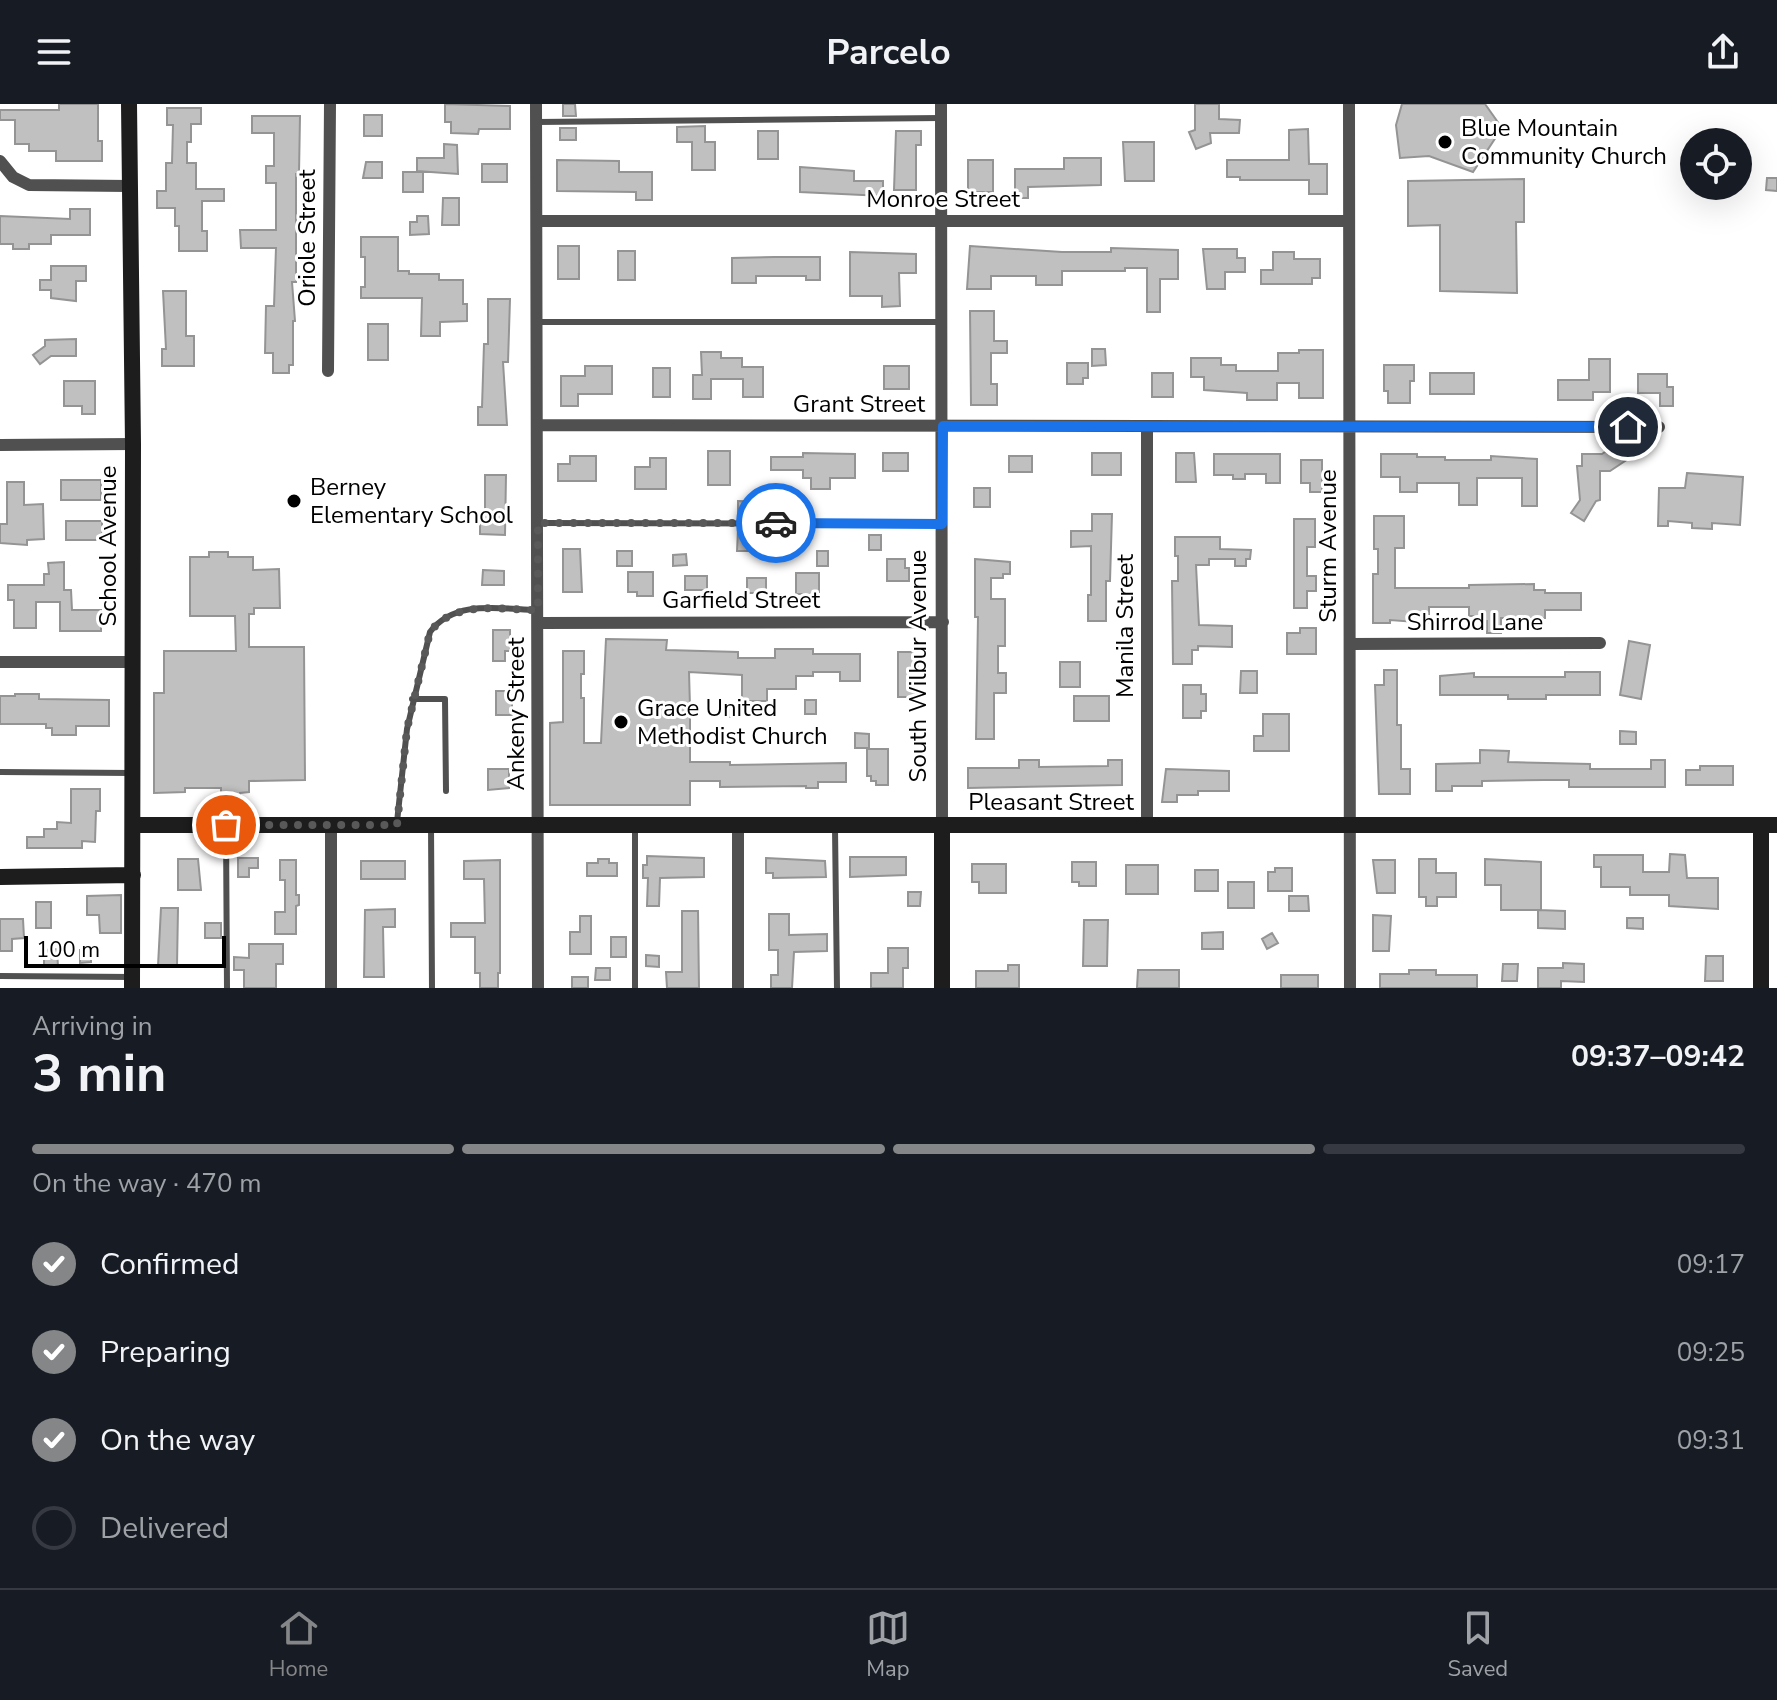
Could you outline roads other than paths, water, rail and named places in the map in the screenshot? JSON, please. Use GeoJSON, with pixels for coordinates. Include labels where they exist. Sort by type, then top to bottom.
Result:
{"type":"FeatureCollection","features":[{"type":"Feature","properties":{"kind":"main road","name":"School Avenue"},"geometry":{"type":"LineString","coordinates":[[129,104],[133,444],[132,982]]}},
{"type":"Feature","properties":{"kind":"main road","name":"Pleasant Street"},"geometry":{"type":"LineString","coordinates":[[133,825],[1769,825]]}},
{"type":"Feature","properties":{"kind":"main road"},"geometry":{"type":"LineString","coordinates":[[1761,988],[1769,825]]}},
{"type":"Feature","properties":{"kind":"main road","name":"South Wilbur Avenue"},"geometry":{"type":"LineString","coordinates":[[942,826],[942,988]]}},
{"type":"Feature","properties":{"kind":"main road"},"geometry":{"type":"LineString","coordinates":[[0,877],[133,875]]}},
{"type":"Feature","properties":{"kind":"street","name":"Oriole Street"},"geometry":{"type":"LineString","coordinates":[[328,371],[330,104]]}},
{"type":"Feature","properties":{"kind":"street","name":"Ankeny Street"},"geometry":{"type":"LineString","coordinates":[[536,104],[538,988]]}},
{"type":"Feature","properties":{"kind":"street","name":"South Wilbur Avenue"},"geometry":{"type":"LineString","coordinates":[[941,104],[944,322],[942,826]]}},
{"type":"Feature","properties":{"kind":"street","name":"Sturm Avenue"},"geometry":{"type":"LineString","coordinates":[[1349,104],[1350,988]]}},
{"type":"Feature","properties":{"kind":"street"},"geometry":{"type":"LineString","coordinates":[[0,161],[13,177],[29,185],[129,186]]}},
{"type":"Feature","properties":{"kind":"street","name":"Monroe Street"},"geometry":{"type":"LineString","coordinates":[[537,221],[1349,221]]}},
{"type":"Feature","properties":{"kind":"street","name":"Grant Street"},"geometry":{"type":"LineString","coordinates":[[538,425],[1659,427]]}},
{"type":"Feature","properties":{"kind":"street","name":"Manila Street"},"geometry":{"type":"LineString","coordinates":[[1147,426],[1147,826]]}},
{"type":"Feature","properties":{"kind":"street"},"geometry":{"type":"LineString","coordinates":[[0,445],[133,444]]}},
{"type":"Feature","properties":{"kind":"street","name":"Garfield Street"},"geometry":{"type":"LineString","coordinates":[[538,616],[943,622]]}},
{"type":"Feature","properties":{"kind":"street","name":"Shirrod Lane"},"geometry":{"type":"LineString","coordinates":[[1350,644],[1600,643]]}},
{"type":"Feature","properties":{"kind":"street"},"geometry":{"type":"LineString","coordinates":[[0,662],[132,662]]}},
{"type":"Feature","properties":{"kind":"street"},"geometry":{"type":"LineString","coordinates":[[331,825],[331,988]]}},
{"type":"Feature","properties":{"kind":"street"},"geometry":{"type":"LineString","coordinates":[[738,825],[738,988]]}},
{"type":"Feature","properties":{"kind":"lane"},"geometry":{"type":"LineString","coordinates":[[536,122],[941,118]]}},
{"type":"Feature","properties":{"kind":"lane"},"geometry":{"type":"LineString","coordinates":[[538,322],[944,322]]}},
{"type":"Feature","properties":{"kind":"lane"},"geometry":{"type":"LineString","coordinates":[[538,523],[942,524]]}},
{"type":"Feature","properties":{"kind":"lane"},"geometry":{"type":"LineString","coordinates":[[397,825],[401,769],[412,699],[425,645],[437,623],[457,610],[470,609],[538,616]]}},
{"type":"Feature","properties":{"kind":"lane"},"geometry":{"type":"LineString","coordinates":[[412,699],[445,699],[446,791]]}},
{"type":"Feature","properties":{"kind":"lane"},"geometry":{"type":"LineString","coordinates":[[0,772],[132,773]]}},
{"type":"Feature","properties":{"kind":"lane"},"geometry":{"type":"LineString","coordinates":[[226,825],[227,988]]}},
{"type":"Feature","properties":{"kind":"lane"},"geometry":{"type":"LineString","coordinates":[[431,825],[432,988]]}},
{"type":"Feature","properties":{"kind":"lane"},"geometry":{"type":"LineString","coordinates":[[635,826],[635,988]]}},
{"type":"Feature","properties":{"kind":"lane"},"geometry":{"type":"LineString","coordinates":[[835,826],[837,988]]}},
{"type":"Feature","properties":{"kind":"lane"},"geometry":{"type":"LineString","coordinates":[[0,976],[132,982]]}},
{"type":"Feature","properties":{"kind":"place","name":"Blue Mountain Community Church"},"geometry":{"type":"Point","coordinates":[1445,142]}},
{"type":"Feature","properties":{"kind":"place","name":"Berney Elementary School"},"geometry":{"type":"Point","coordinates":[294,501]}},
{"type":"Feature","properties":{"kind":"place","name":"Grace United Methodist Church"},"geometry":{"type":"Point","coordinates":[621,722]}}]}
